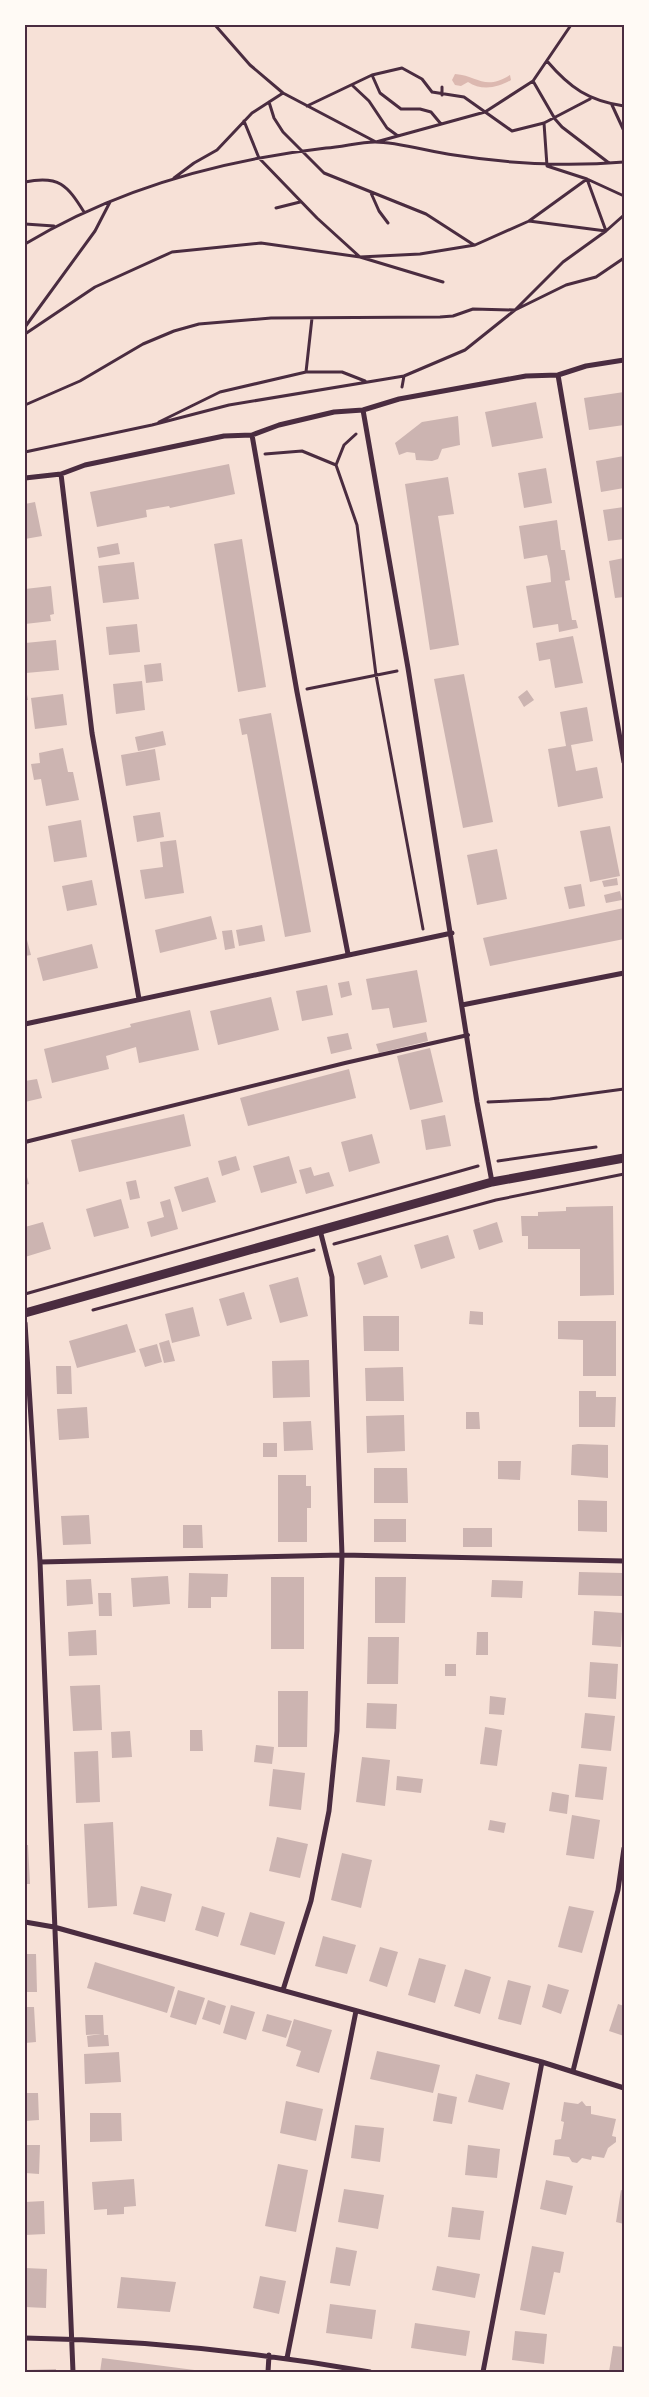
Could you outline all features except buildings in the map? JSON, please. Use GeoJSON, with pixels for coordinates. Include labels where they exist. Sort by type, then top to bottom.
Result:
{"type":"FeatureCollection","features":[{"type":"Feature","properties":{"kind":"street"},"geometry":{"type":"LineString","coordinates":[[25,478],[61,474],[85,465],[215,438],[252,435],[279,425],[334,412],[364,410],[399,399],[526,376],[558,375],[586,366],[624,360]]}},
{"type":"Feature","properties":{"kind":"street"},"geometry":{"type":"LineString","coordinates":[[558,375],[624,762]]}},
{"type":"Feature","properties":{"kind":"street"},"geometry":{"type":"LineString","coordinates":[[364,410],[452,933],[477,1102],[492,1182]]}},
{"type":"Feature","properties":{"kind":"street"},"geometry":{"type":"LineString","coordinates":[[252,435],[297,692],[348,954]]}},
{"type":"Feature","properties":{"kind":"street"},"geometry":{"type":"LineString","coordinates":[[61,474],[92,733],[139,999]]}},
{"type":"Feature","properties":{"kind":"street"},"geometry":{"type":"LineString","coordinates":[[25,1024],[452,933]]}},
{"type":"Feature","properties":{"kind":"street"},"geometry":{"type":"LineString","coordinates":[[462,1005],[624,973]]}},
{"type":"Feature","properties":{"kind":"street"},"geometry":{"type":"LineString","coordinates":[[25,1313],[492,1182],[624,1158]]}},
{"type":"Feature","properties":{"kind":"street"},"geometry":{"type":"LineString","coordinates":[[283,1990],[311,1901],[329,1811],[337,1731],[342,1555],[332,1277],[320,1230]]}},
{"type":"Feature","properties":{"kind":"street"},"geometry":{"type":"LineString","coordinates":[[25,1323],[40,1562],[74,2372]]}},
{"type":"Feature","properties":{"kind":"street"},"geometry":{"type":"LineString","coordinates":[[40,1562],[342,1555],[624,1561]]}},
{"type":"Feature","properties":{"kind":"street"},"geometry":{"type":"LineString","coordinates":[[573,2071],[618,1890],[624,1848]]}},
{"type":"Feature","properties":{"kind":"street"},"geometry":{"type":"LineString","coordinates":[[25,1922],[54,1927],[283,1990],[542,2062],[624,2088]]}},
{"type":"Feature","properties":{"kind":"street"},"geometry":{"type":"LineString","coordinates":[[288,2358],[356,2011]]}},
{"type":"Feature","properties":{"kind":"street"},"geometry":{"type":"LineString","coordinates":[[484,2372],[542,2062]]}},
{"type":"Feature","properties":{"kind":"street"},"geometry":{"type":"LineString","coordinates":[[25,2338],[72,2339],[269,2355],[370,2372]]}},
{"type":"Feature","properties":{"kind":"street"},"geometry":{"type":"LineString","coordinates":[[268,2372],[269,2355]]}},
{"type":"Feature","properties":{"kind":"lane"},"geometry":{"type":"LineString","coordinates":[[25,1142],[345,1063],[468,1035]]}},
{"type":"Feature","properties":{"kind":"path"},"geometry":{"type":"LineString","coordinates":[[215,25],[250,65],[282,93],[376,142],[455,156],[547,166],[624,162]]}},
{"type":"Feature","properties":{"kind":"path"},"geometry":{"type":"LineString","coordinates":[[25,244],[54,226],[110,201],[173,179],[259,158],[376,142],[485,112],[533,81],[571,25]]}},
{"type":"Feature","properties":{"kind":"path"},"geometry":{"type":"LineString","coordinates":[[547,61],[562,78],[590,99],[624,106]]}},
{"type":"Feature","properties":{"kind":"path"},"geometry":{"type":"LineString","coordinates":[[307,106],[353,86],[372,75],[402,68],[422,80],[432,92],[442,96],[464,97],[502,126],[512,131],[544,123],[553,116],[590,99]]}},
{"type":"Feature","properties":{"kind":"path"},"geometry":{"type":"LineString","coordinates":[[372,75],[380,93],[401,109],[420,109],[430,112],[441,124]]}},
{"type":"Feature","properties":{"kind":"path"},"geometry":{"type":"LineString","coordinates":[[533,81],[553,116],[562,127],[610,163]]}},
{"type":"Feature","properties":{"kind":"path"},"geometry":{"type":"LineString","coordinates":[[353,86],[369,101],[388,128],[398,136]]}},
{"type":"Feature","properties":{"kind":"path"},"geometry":{"type":"LineString","coordinates":[[442,87],[442,96]]}},
{"type":"Feature","properties":{"kind":"path"},"geometry":{"type":"LineString","coordinates":[[173,179],[194,163],[216,150],[252,113],[282,93]]}},
{"type":"Feature","properties":{"kind":"path"},"geometry":{"type":"LineString","coordinates":[[270,102],[274,118],[283,132],[324,173],[426,214],[475,245]]}},
{"type":"Feature","properties":{"kind":"path"},"geometry":{"type":"LineString","coordinates":[[612,104],[624,131]]}},
{"type":"Feature","properties":{"kind":"path"},"geometry":{"type":"LineString","coordinates":[[244,121],[259,158],[360,257],[420,254],[475,245],[529,221],[587,179]]}},
{"type":"Feature","properties":{"kind":"path"},"geometry":{"type":"LineString","coordinates":[[544,123],[547,166]]}},
{"type":"Feature","properties":{"kind":"path"},"geometry":{"type":"LineString","coordinates":[[547,166],[587,179],[624,196]]}},
{"type":"Feature","properties":{"kind":"path"},"geometry":{"type":"LineString","coordinates":[[25,182],[49,179],[61,183],[70,190],[85,212]]}},
{"type":"Feature","properties":{"kind":"path"},"geometry":{"type":"LineString","coordinates":[[587,179],[606,232]]}},
{"type":"Feature","properties":{"kind":"path"},"geometry":{"type":"LineString","coordinates":[[371,192],[379,211],[388,224]]}},
{"type":"Feature","properties":{"kind":"path"},"geometry":{"type":"LineString","coordinates":[[25,327],[95,231],[110,201]]}},
{"type":"Feature","properties":{"kind":"path"},"geometry":{"type":"LineString","coordinates":[[276,208],[301,201]]}},
{"type":"Feature","properties":{"kind":"path"},"geometry":{"type":"LineString","coordinates":[[25,452],[152,425],[229,405],[404,376],[465,350],[515,310],[563,262],[606,232],[624,215]]}},
{"type":"Feature","properties":{"kind":"path"},"geometry":{"type":"LineString","coordinates":[[529,221],[606,232]]}},
{"type":"Feature","properties":{"kind":"path"},"geometry":{"type":"LineString","coordinates":[[25,224],[54,226]]}},
{"type":"Feature","properties":{"kind":"path"},"geometry":{"type":"LineString","coordinates":[[25,334],[95,287],[172,252],[261,243],[360,257],[442,282]]}},
{"type":"Feature","properties":{"kind":"path"},"geometry":{"type":"LineString","coordinates":[[25,405],[60,392],[143,344],[174,331],[198,324],[219,321],[312,318],[454,316],[473,308],[515,310],[566,285],[596,276],[624,258]]}},
{"type":"Feature","properties":{"kind":"path"},"geometry":{"type":"LineString","coordinates":[[306,372],[312,318]]}},
{"type":"Feature","properties":{"kind":"path"},"geometry":{"type":"LineString","coordinates":[[152,425],[220,392],[306,372],[342,372],[366,382]]}},
{"type":"Feature","properties":{"kind":"path"},"geometry":{"type":"LineString","coordinates":[[399,399],[404,376]]}},
{"type":"Feature","properties":{"kind":"path"},"geometry":{"type":"LineString","coordinates":[[366,425],[344,445],[336,465],[357,526],[376,675],[424,938]]}},
{"type":"Feature","properties":{"kind":"path"},"geometry":{"type":"LineString","coordinates":[[255,452],[266,454],[302,451],[336,465]]}},
{"type":"Feature","properties":{"kind":"path"},"geometry":{"type":"LineString","coordinates":[[297,692],[408,668]]}},
{"type":"Feature","properties":{"kind":"path"},"geometry":{"type":"LineString","coordinates":[[477,1102],[550,1099],[624,1089]]}},
{"type":"Feature","properties":{"kind":"path"},"geometry":{"type":"LineString","coordinates":[[25,1294],[489,1162],[605,1146]]}},
{"type":"Feature","properties":{"kind":"shaded area"},"geometry":{"type":"Polygon","coordinates":[[[455,74],[488,82],[501,80],[510,75],[511,80],[501,85],[489,87],[478,87],[468,82],[461,86],[455,85],[452,80],[455,74]]]}}]}
